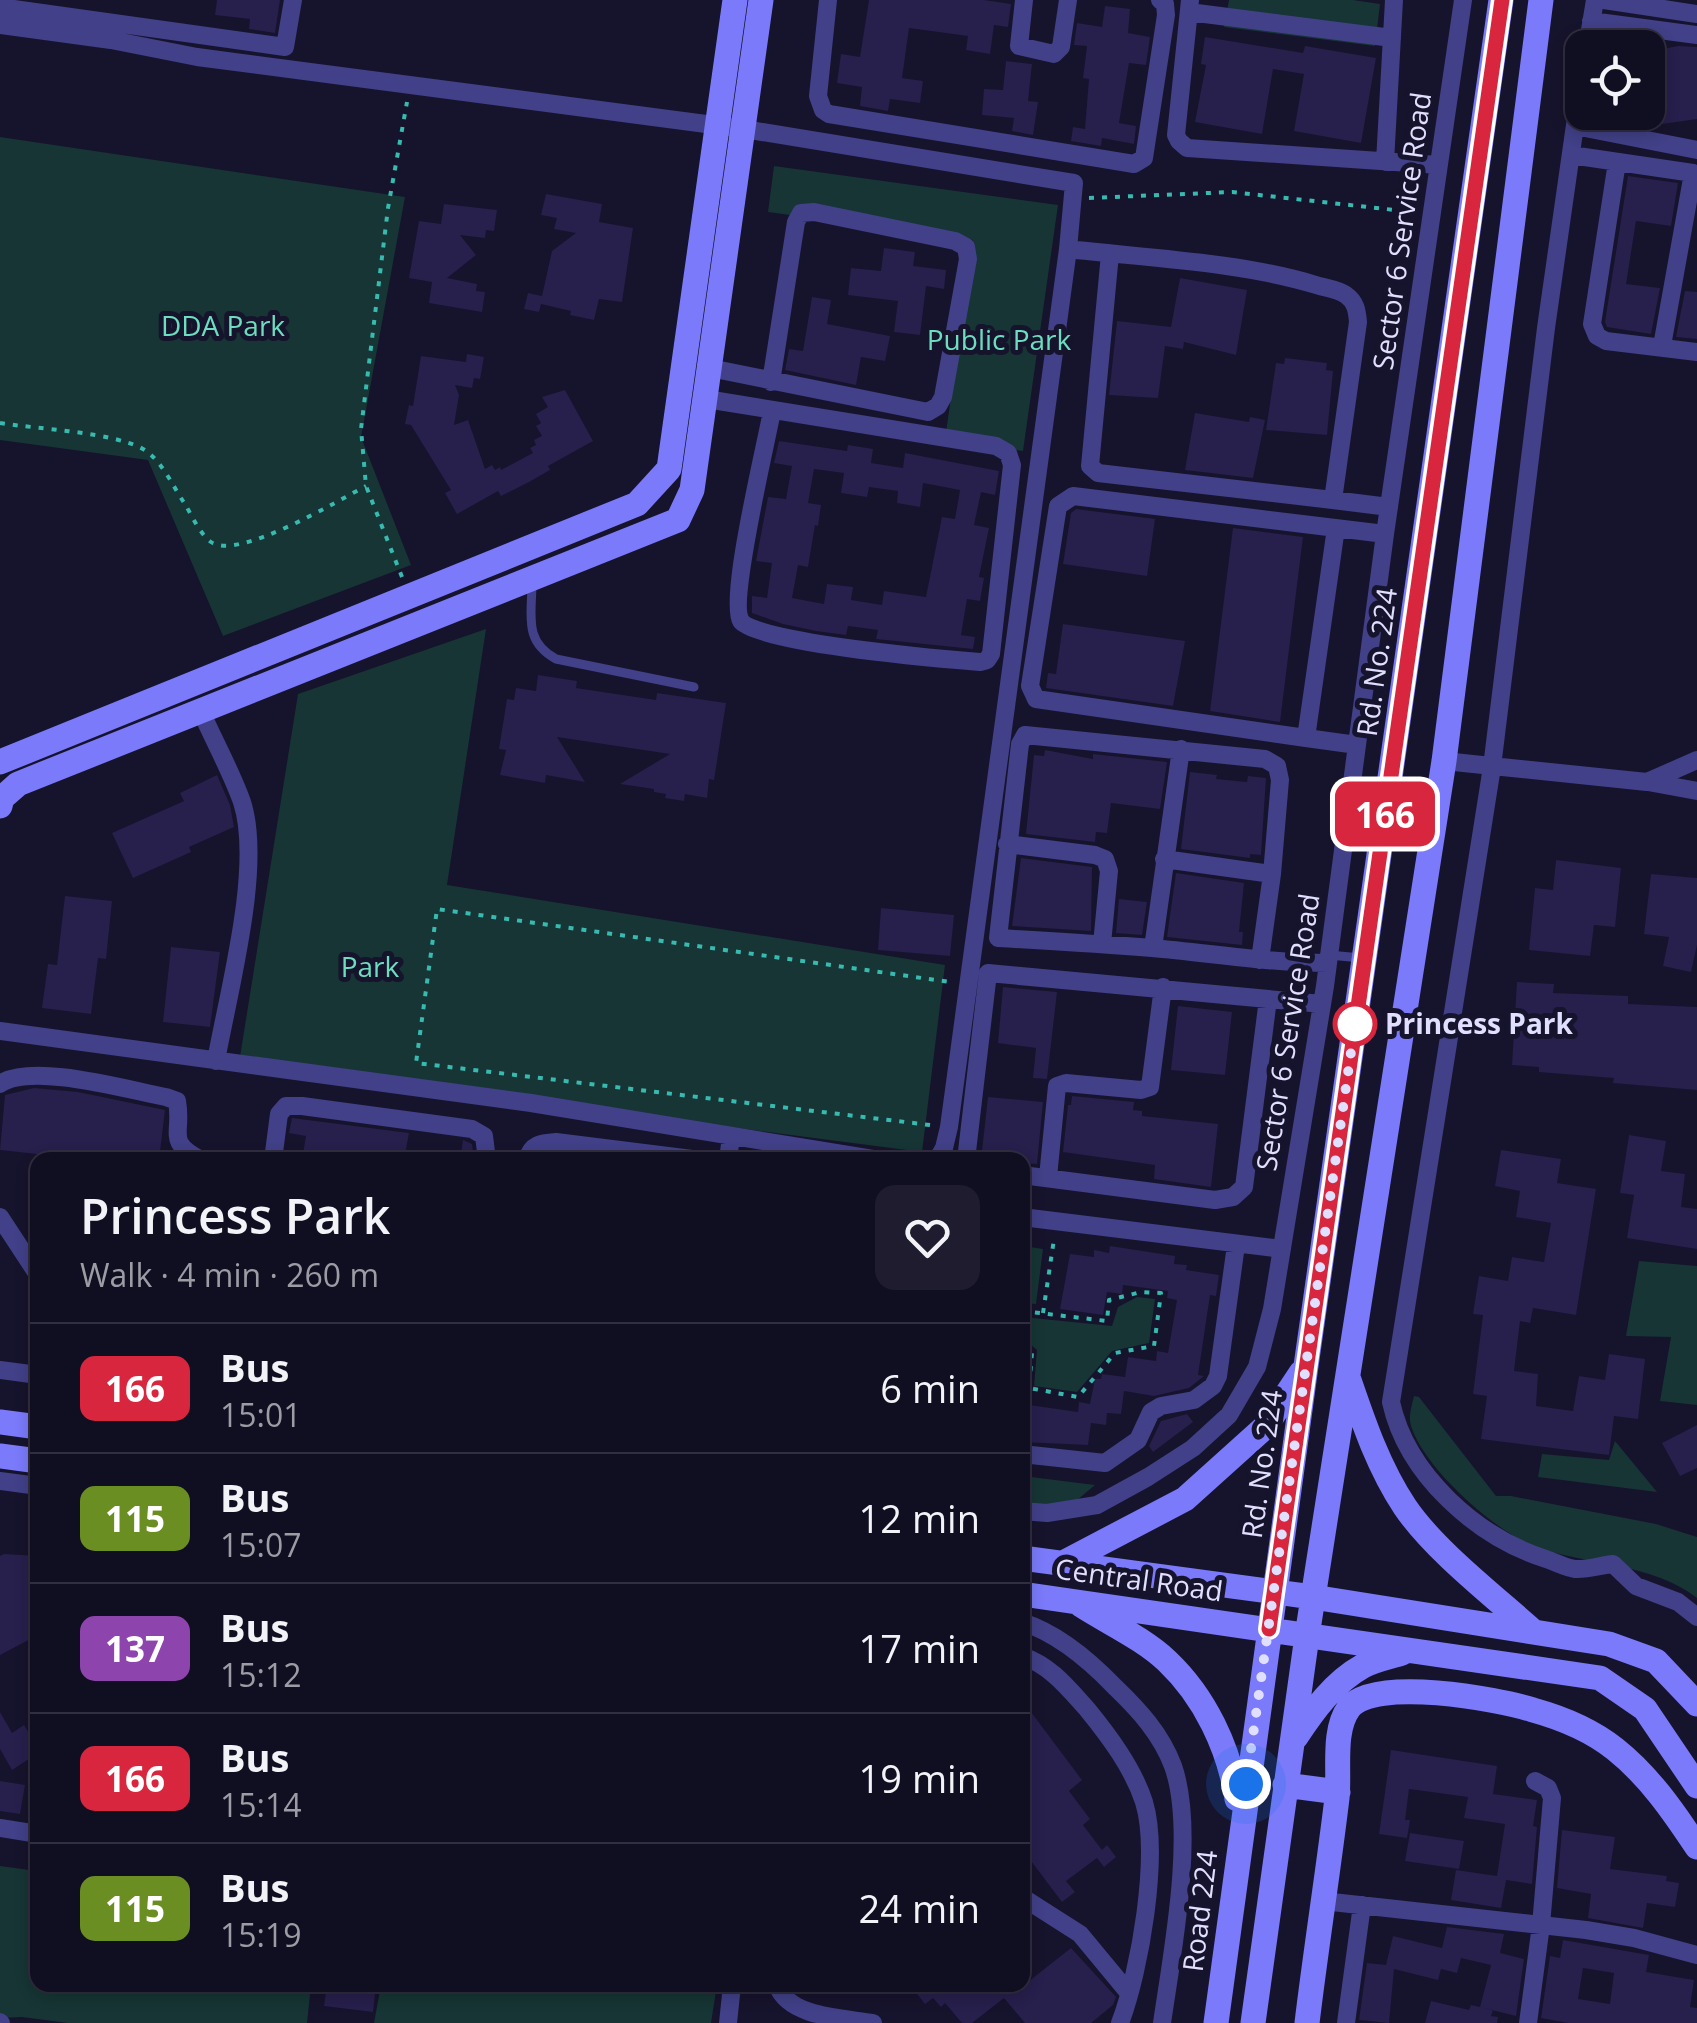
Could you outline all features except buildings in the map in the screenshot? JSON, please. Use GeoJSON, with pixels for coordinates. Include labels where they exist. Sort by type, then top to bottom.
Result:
{"type":"FeatureCollection","features":[{"type":"Feature","properties":{"kind":"main road"},"geometry":{"type":"LineString","coordinates":[[0,762],[636,504],[670,469],[735,0]]}},
{"type":"Feature","properties":{"kind":"main road"},"geometry":{"type":"LineString","coordinates":[[0,806],[2,798],[18,784],[678,520],[692,490],[762,0]]}},
{"type":"Feature","properties":{"kind":"main road","name":"Rd. No. 224"},"geometry":{"type":"LineString","coordinates":[[1269,1629],[1502,0]]}},
{"type":"Feature","properties":{"kind":"main road"},"geometry":{"type":"LineString","coordinates":[[1253,2023],[1306,1636],[1444,760],[1541,0]]}},
{"type":"Feature","properties":{"kind":"main road"},"geometry":{"type":"LineString","coordinates":[[1063,1564],[1185,1498],[1265,1427],[1306,1366]]}},
{"type":"Feature","properties":{"kind":"main road"},"geometry":{"type":"LineString","coordinates":[[1348,1375],[1372,1447],[1407,1510],[1462,1568],[1534,1632]]}},
{"type":"Feature","properties":{"kind":"main road"},"geometry":{"type":"LineString","coordinates":[[0,1422],[30,1426]]}},
{"type":"Feature","properties":{"kind":"main road"},"geometry":{"type":"LineString","coordinates":[[0,1456],[30,1460]]}},
{"type":"Feature","properties":{"kind":"main road","name":"Central Road"},"geometry":{"type":"LineString","coordinates":[[1030,1559],[1313,1597],[1608,1644],[1656,1662],[1697,1704]]}},
{"type":"Feature","properties":{"kind":"main road","name":"Central Road"},"geometry":{"type":"LineString","coordinates":[[1030,1595],[1600,1678],[1645,1708],[1697,1786]]}},
{"type":"Feature","properties":{"kind":"main road"},"geometry":{"type":"LineString","coordinates":[[1074,1600],[1166,1660],[1200,1698],[1232,1763],[1241,1823]]}},
{"type":"Feature","properties":{"kind":"main road","name":"Road 224"},"geometry":{"type":"LineString","coordinates":[[1216,2023],[1269,1629]]}},
{"type":"Feature","properties":{"kind":"main road"},"geometry":{"type":"LineString","coordinates":[[1290,1745],[1331,1692],[1355,1672],[1411,1650]]}},
{"type":"Feature","properties":{"kind":"main road"},"geometry":{"type":"LineString","coordinates":[[1307,2023],[1338,1792],[1343,1722],[1349,1708],[1358,1701],[1402,1690],[1532,1709],[1579,1726],[1613,1747],[1651,1781],[1697,1847]]}},
{"type":"Feature","properties":{"kind":"main road"},"geometry":{"type":"LineString","coordinates":[[1285,1785],[1338,1792]]}},
{"type":"Feature","properties":{"kind":"street"},"geometry":{"type":"LineString","coordinates":[[113,20],[116,0]]}},
{"type":"Feature","properties":{"kind":"street"},"geometry":{"type":"LineString","coordinates":[[0,7],[285,47],[292,0]]}},
{"type":"Feature","properties":{"kind":"street"},"geometry":{"type":"LineString","coordinates":[[828,0],[818,96],[822,110],[828,114],[1134,164],[1144,158],[1164,33],[1165,4],[1160,0]]}},
{"type":"Feature","properties":{"kind":"street"},"geometry":{"type":"LineString","coordinates":[[1024,0],[1019,46],[1054,54],[1062,47],[1068,0]]}},
{"type":"Feature","properties":{"kind":"street"},"geometry":{"type":"LineString","coordinates":[[1385,162],[1394,0]]}},
{"type":"Feature","properties":{"kind":"street","name":"Sector 6 Service Road"},"geometry":{"type":"LineString","coordinates":[[1030,1512],[1047,1513],[1097,1504],[1193,1448],[1230,1415],[1256,1367],[1272,1309],[1329,959],[1385,534],[1463,0]]}},
{"type":"Feature","properties":{"kind":"street"},"geometry":{"type":"LineString","coordinates":[[1589,30],[1595,0]]}},
{"type":"Feature","properties":{"kind":"street"},"geometry":{"type":"LineString","coordinates":[[1604,0],[1697,14]]}},
{"type":"Feature","properties":{"kind":"street"},"geometry":{"type":"LineString","coordinates":[[1392,38],[1189,6],[1178,141],[1187,148],[1440,165]]}},
{"type":"Feature","properties":{"kind":"street"},"geometry":{"type":"LineString","coordinates":[[1590,21],[1697,34]]}},
{"type":"Feature","properties":{"kind":"street"},"geometry":{"type":"LineString","coordinates":[[0,25],[197,57],[717,126],[1074,183],[975,936],[966,1152]]}},
{"type":"Feature","properties":{"kind":"street"},"geometry":{"type":"LineString","coordinates":[[1627,30],[1628,26]]}},
{"type":"Feature","properties":{"kind":"street"},"geometry":{"type":"LineString","coordinates":[[1574,130],[1492,766],[1391,1402],[1395,1422],[1437,1487],[1504,1542],[1576,1569],[1614,1564],[1636,1586],[1678,1602],[1697,1618]]}},
{"type":"Feature","properties":{"kind":"street"},"geometry":{"type":"LineString","coordinates":[[1593,130],[1697,150]]}},
{"type":"Feature","properties":{"kind":"street"},"geometry":{"type":"LineString","coordinates":[[1611,134],[1612,130]]}},
{"type":"Feature","properties":{"kind":"street"},"geometry":{"type":"LineString","coordinates":[[1571,155],[1695,174],[1689,257],[1662,346]]}},
{"type":"Feature","properties":{"kind":"street"},"geometry":{"type":"LineString","coordinates":[[1617,162],[1592,324],[1597,336],[1697,352]]}},
{"type":"Feature","properties":{"kind":"street"},"geometry":{"type":"LineString","coordinates":[[710,368],[771,382],[928,412],[943,397],[968,260],[966,247],[955,241],[849,219],[801,213],[796,222],[771,382]]}},
{"type":"Feature","properties":{"kind":"street"},"geometry":{"type":"LineString","coordinates":[[1068,249],[1302,280],[1344,293],[1356,306],[1358,322],[1333,500]]}},
{"type":"Feature","properties":{"kind":"street"},"geometry":{"type":"LineString","coordinates":[[1110,254],[1090,466],[1098,473],[1390,507]]}},
{"type":"Feature","properties":{"kind":"street"},"geometry":{"type":"LineString","coordinates":[[706,399],[996,446],[1008,453],[1012,464],[991,654],[987,660],[800,640],[754,632],[742,623],[738,579],[772,411]]}},
{"type":"Feature","properties":{"kind":"street"},"geometry":{"type":"LineString","coordinates":[[1357,746],[1036,698],[1030,686],[1058,506],[1063,499],[1073,496],[1385,534]]}},
{"type":"Feature","properties":{"kind":"street"},"geometry":{"type":"LineString","coordinates":[[1306,738],[1336,528]]}},
{"type":"Feature","properties":{"kind":"street"},"geometry":{"type":"LineString","coordinates":[[200,711],[242,804],[248,846],[243,910],[216,1062]]}},
{"type":"Feature","properties":{"kind":"street"},"geometry":{"type":"LineString","coordinates":[[998,938],[1020,744],[1026,735],[1265,759],[1276,766],[1280,780],[1260,960]]}},
{"type":"Feature","properties":{"kind":"street"},"geometry":{"type":"LineString","coordinates":[[1153,948],[1181,749]]}},
{"type":"Feature","properties":{"kind":"street"},"geometry":{"type":"LineString","coordinates":[[1444,760],[1697,790]]}},
{"type":"Feature","properties":{"kind":"street"},"geometry":{"type":"LineString","coordinates":[[1646,782],[1697,760]]}},
{"type":"Feature","properties":{"kind":"street"},"geometry":{"type":"LineString","coordinates":[[1007,844],[1096,854],[1105,860],[1109,871],[1102,944]]}},
{"type":"Feature","properties":{"kind":"street"},"geometry":{"type":"LineString","coordinates":[[1164,859],[1272,874]]}},
{"type":"Feature","properties":{"kind":"street"},"geometry":{"type":"LineString","coordinates":[[975,936],[1260,960],[1329,959]]}},
{"type":"Feature","properties":{"kind":"street"},"geometry":{"type":"LineString","coordinates":[[976,976],[1163,987],[1322,1004]]}},
{"type":"Feature","properties":{"kind":"street"},"geometry":{"type":"LineString","coordinates":[[941,1152],[976,976]]}},
{"type":"Feature","properties":{"kind":"street"},"geometry":{"type":"LineString","coordinates":[[1048,1177],[1058,1086],[1066,1083],[1141,1090],[1150,1086],[1163,987]]}},
{"type":"Feature","properties":{"kind":"street"},"geometry":{"type":"LineString","coordinates":[[1030,1176],[1216,1200],[1233,1198],[1244,1188],[1268,999]]}},
{"type":"Feature","properties":{"kind":"street"},"geometry":{"type":"LineString","coordinates":[[0,1031],[531,1103],[830,1152]]}},
{"type":"Feature","properties":{"kind":"street"},"geometry":{"type":"LineString","coordinates":[[0,1084],[8,1078],[43,1075],[166,1096],[177,1101],[176,1138],[186,1152]]}},
{"type":"Feature","properties":{"kind":"street"},"geometry":{"type":"LineString","coordinates":[[274,1152],[279,1114],[286,1106],[302,1106],[472,1129],[484,1136],[486,1152]]}},
{"type":"Feature","properties":{"kind":"street"},"geometry":{"type":"LineString","coordinates":[[729,1152],[731,1136]]}},
{"type":"Feature","properties":{"kind":"street"},"geometry":{"type":"LineString","coordinates":[[529,1152],[538,1144],[556,1142],[636,1152]]}},
{"type":"Feature","properties":{"kind":"street"},"geometry":{"type":"LineString","coordinates":[[0,1217],[30,1263]]}},
{"type":"Feature","properties":{"kind":"street"},"geometry":{"type":"LineString","coordinates":[[1030,1218],[1282,1249]]}},
{"type":"Feature","properties":{"kind":"street"},"geometry":{"type":"LineString","coordinates":[[1030,1455],[1105,1464],[1138,1440],[1151,1412],[1205,1395],[1218,1376],[1236,1245]]}},
{"type":"Feature","properties":{"kind":"street"},"geometry":{"type":"LineString","coordinates":[[0,1370],[30,1374]]}},
{"type":"Feature","properties":{"kind":"street"},"geometry":{"type":"LineString","coordinates":[[0,1482],[30,1485]]}},
{"type":"Feature","properties":{"kind":"street"},"geometry":{"type":"LineString","coordinates":[[1030,1624],[1042,1628],[1103,1674],[1148,1720],[1172,1765],[1184,1814],[1162,2023]]}},
{"type":"Feature","properties":{"kind":"street"},"geometry":{"type":"LineString","coordinates":[[1030,1659],[1052,1672],[1092,1716],[1120,1755],[1144,1802],[1151,1862],[1141,1932],[1120,2023]]}},
{"type":"Feature","properties":{"kind":"street"},"geometry":{"type":"LineString","coordinates":[[1528,2023],[1542,1924],[1552,1798],[1548,1788],[1535,1782]]}},
{"type":"Feature","properties":{"kind":"street"},"geometry":{"type":"LineString","coordinates":[[0,1828],[30,1833]]}},
{"type":"Feature","properties":{"kind":"street"},"geometry":{"type":"LineString","coordinates":[[1323,1901],[1542,1924],[1634,1938],[1697,1956]]}},
{"type":"Feature","properties":{"kind":"street"},"geometry":{"type":"LineString","coordinates":[[1030,1902],[1080,1934],[1128,1992]]}},
{"type":"Feature","properties":{"kind":"street"},"geometry":{"type":"LineString","coordinates":[[1346,2023],[1362,1905]]}},
{"type":"Feature","properties":{"kind":"street"},"geometry":{"type":"LineString","coordinates":[[728,2023],[731,1992]]}},
{"type":"Feature","properties":{"kind":"street"},"geometry":{"type":"LineString","coordinates":[[781,1992],[801,2008],[874,2023]]}},
{"type":"Feature","properties":{"kind":"lane"},"geometry":{"type":"LineString","coordinates":[[532,579],[532,639],[541,651],[556,659],[694,687]]}},
{"type":"Feature","properties":{"kind":"lane"},"geometry":{"type":"LineString","coordinates":[[1329,959],[1364,958]]}},
{"type":"Feature","properties":{"kind":"path"},"geometry":{"type":"LineString","coordinates":[[409,596],[366,486],[361,428],[388,208],[410,86]]}},
{"type":"Feature","properties":{"kind":"path"},"geometry":{"type":"LineString","coordinates":[[1072,198],[1232,192],[1432,214]]}},
{"type":"Feature","properties":{"kind":"path"},"geometry":{"type":"LineString","coordinates":[[0,423],[120,440],[146,450],[161,466],[210,542],[224,547],[246,544],[280,530],[366,486]]}},
{"type":"Feature","properties":{"kind":"path"},"geometry":{"type":"LineString","coordinates":[[949,1127],[416,1063],[437,910],[976,976]]}},
{"type":"Feature","properties":{"kind":"path"},"geometry":{"type":"LineString","coordinates":[[1043,1314],[1056,1221]]}},
{"type":"Feature","properties":{"kind":"path"},"geometry":{"type":"LineString","coordinates":[[1030,1312],[1107,1321],[1109,1300],[1140,1292],[1161,1294],[1154,1346],[1115,1353],[1078,1397],[1030,1388]]}},
{"type":"Feature","properties":{"kind":"path"},"geometry":{"type":"LineString","coordinates":[[1030,1352],[1030,1376]]}},
{"type":"Feature","properties":{"kind":"green space"},"geometry":{"type":"Polygon","coordinates":[[[1229,0],[1353,0],[1380,4],[1375,46],[1224,27],[1229,0]]]}},
{"type":"Feature","properties":{"kind":"green space","name":"DDA Park"},"geometry":{"type":"Polygon","coordinates":[[[0,137],[405,197],[361,437],[411,565],[223,636],[148,460],[0,440],[0,137]]]}},
{"type":"Feature","properties":{"kind":"green space","name":"Public Park"},"geometry":{"type":"Polygon","coordinates":[[[774,166],[1058,205],[1023,451],[945,440],[973,240],[768,212],[774,166]]]}},
{"type":"Feature","properties":{"kind":"green space","name":"Park"},"geometry":{"type":"Polygon","coordinates":[[[486,629],[447,885],[945,965],[922,1152],[239,1063],[298,694],[486,629]]]}},
{"type":"Feature","properties":{"kind":"green space"},"geometry":{"type":"Polygon","coordinates":[[[1030,1247],[1043,1249],[1036,1304],[1030,1304],[1030,1247]]]}},
{"type":"Feature","properties":{"kind":"green space"},"geometry":{"type":"Polygon","coordinates":[[[1639,1261],[1697,1266],[1697,1405],[1660,1401],[1671,1337],[1626,1336],[1639,1261]]]}},
{"type":"Feature","properties":{"kind":"green space"},"geometry":{"type":"Polygon","coordinates":[[[1137,1297],[1155,1299],[1149,1343],[1112,1351],[1077,1392],[1034,1386],[1037,1350],[1030,1344],[1030,1318],[1112,1326],[1118,1307],[1137,1297]]]}},
{"type":"Feature","properties":{"kind":"green space"},"geometry":{"type":"Polygon","coordinates":[[[1414,1396],[1419,1397],[1496,1496],[1656,1524],[1697,1537],[1697,1598],[1660,1578],[1536,1547],[1501,1528],[1445,1479],[1418,1443],[1410,1422],[1414,1396]]]}},
{"type":"Feature","properties":{"kind":"green space"},"geometry":{"type":"Polygon","coordinates":[[[1615,1441],[1657,1492],[1538,1477],[1542,1454],[1609,1460],[1615,1441]]]}},
{"type":"Feature","properties":{"kind":"green space"},"geometry":{"type":"Polygon","coordinates":[[[1030,1477],[1095,1485],[1064,1511],[1030,1507],[1030,1477]]]}},
{"type":"Feature","properties":{"kind":"green space"},"geometry":{"type":"Polygon","coordinates":[[[0,1866],[30,1870],[30,1992],[310,1992],[307,2023],[68,2023],[0,2018],[0,1866]]]}},
{"type":"Feature","properties":{"kind":"green space"},"geometry":{"type":"Polygon","coordinates":[[[380,1992],[716,1992],[711,2023],[374,2023],[380,1992]]]}},
{"type":"Feature","properties":{"kind":"bus line","name":"166"},"geometry":{"type":"LineString","coordinates":[[1269,1629],[1502,0]]}},
{"type":"Feature","properties":{"kind":"place","name":"Princess Park"},"geometry":{"type":"Point","coordinates":[1355,1024]}},
{"type":"Feature","properties":{"kind":"route"},"geometry":{"type":"LineString","coordinates":[[1246,1784],[1355,1024]]}}]}
